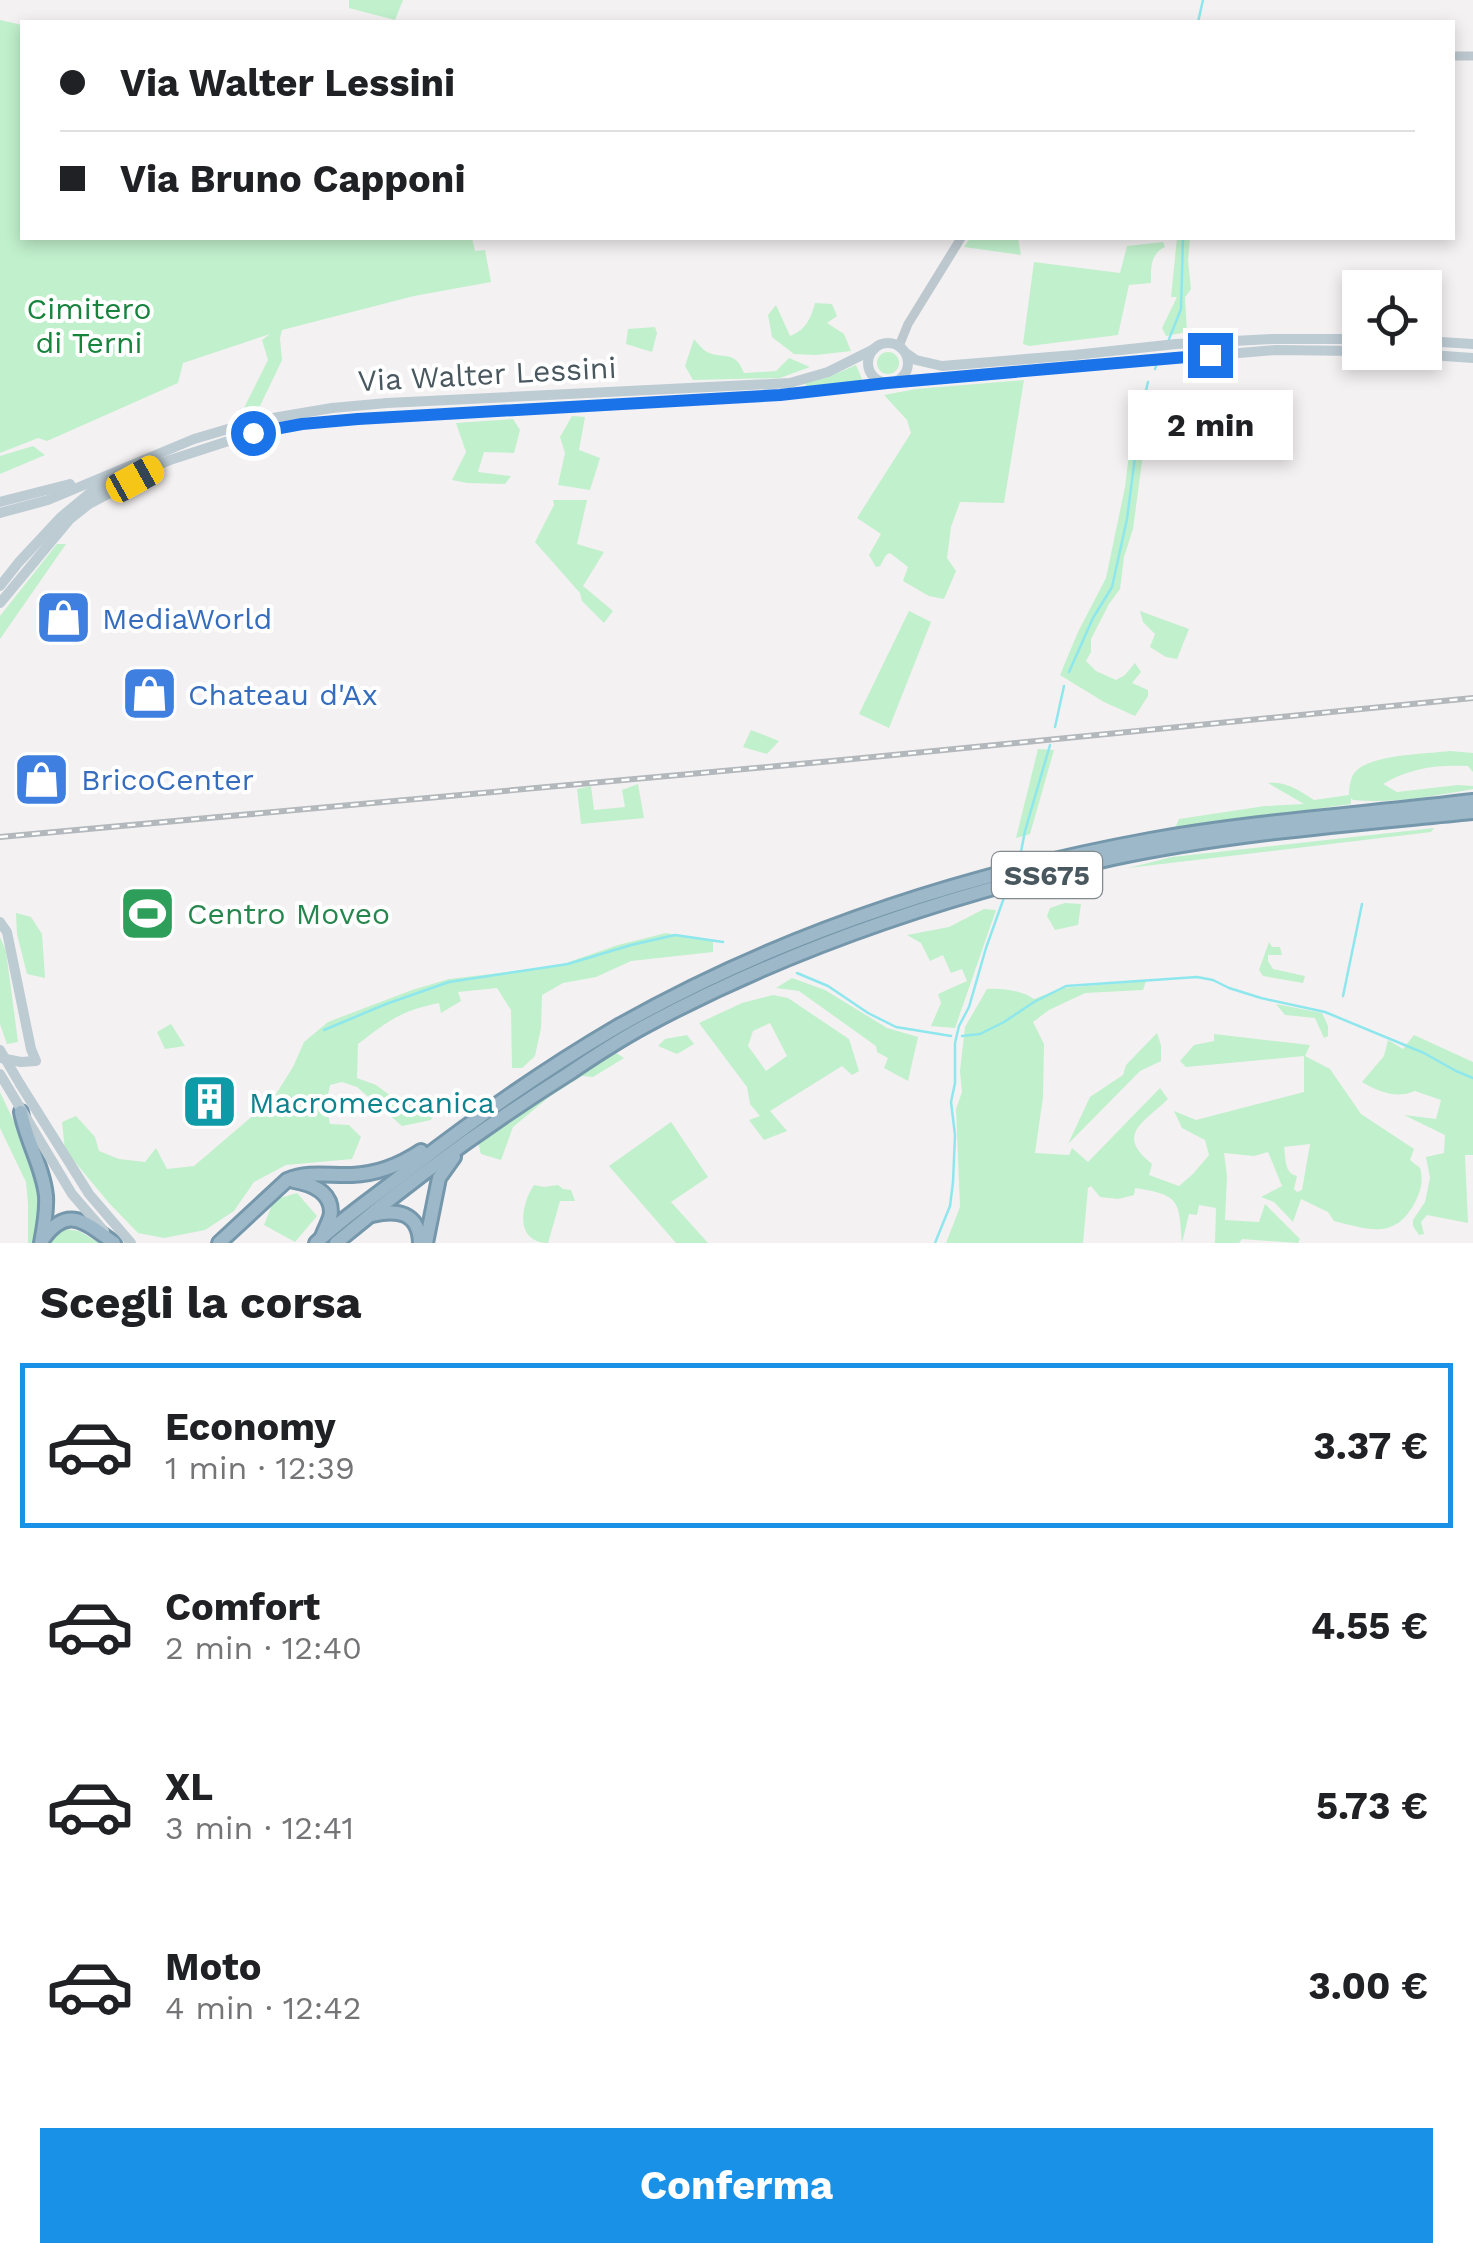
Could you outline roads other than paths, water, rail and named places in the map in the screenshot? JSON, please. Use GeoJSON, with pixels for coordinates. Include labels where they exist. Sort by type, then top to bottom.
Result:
{"type":"FeatureCollection","features":[{"type":"Feature","properties":{"kind":"highway","name":"SS675"},"geometry":{"type":"LineString","coordinates":[[319,1240],[540,1075],[620,1026],[691,989],[877,910],[1015,870],[1147,841],[1237,826],[1473,801]]}},
{"type":"Feature","properties":{"kind":"highway","name":"SS675"},"geometry":{"type":"LineString","coordinates":[[336,1243],[460,1138],[644,1026],[800,954],[881,922],[1004,885],[1114,858],[1186,845],[1473,812]]}},
{"type":"Feature","properties":{"kind":"highway"},"geometry":{"type":"LineString","coordinates":[[21,1112],[44,1185],[46,1216],[41,1242]]}},
{"type":"Feature","properties":{"kind":"highway"},"geometry":{"type":"LineString","coordinates":[[219,1243],[287,1180],[298,1175],[378,1172],[442,1138],[460,1138],[440,1178],[423,1243]]}},
{"type":"Feature","properties":{"kind":"highway"},"geometry":{"type":"LineString","coordinates":[[287,1180],[311,1184],[325,1194],[331,1212],[319,1240]]}},
{"type":"Feature","properties":{"kind":"highway"},"geometry":{"type":"LineString","coordinates":[[369,1215],[387,1211],[407,1216],[420,1231],[423,1243]]}},
{"type":"Feature","properties":{"kind":"highway"},"geometry":{"type":"LineString","coordinates":[[41,1242],[60,1220],[70,1218],[80,1220],[114,1243]]}},
{"type":"Feature","properties":{"kind":"main road"},"geometry":{"type":"LineString","coordinates":[[902,349],[908,365],[904,376],[890,383],[875,378],[868,367],[870,354],[886,343],[902,349],[916,360],[942,366],[1176,344],[1342,339]]}},
{"type":"Feature","properties":{"kind":"main road"},"geometry":{"type":"LineString","coordinates":[[1442,342],[1473,344]]}},
{"type":"Feature","properties":{"kind":"main road","name":"Via Walter Lessini"},"geometry":{"type":"LineString","coordinates":[[0,513],[48,500],[194,439],[256,421],[387,403],[790,383],[828,372],[874,349]]}},
{"type":"Feature","properties":{"kind":"main road","name":"Via Walter Lessini"},"geometry":{"type":"LineString","coordinates":[[0,586],[61,517],[91,492],[170,460],[253,433],[302,424],[780,395],[1276,350],[1342,351]]}},
{"type":"Feature","properties":{"kind":"main road"},"geometry":{"type":"LineString","coordinates":[[1442,356],[1473,358]]}},
{"type":"Feature","properties":{"kind":"main road","name":"Via Walter Lessini"},"geometry":{"type":"LineString","coordinates":[[0,604],[70,519],[89,504],[170,460]]}},
{"type":"Feature","properties":{"kind":"main road","name":"Via Walter Lessini"},"geometry":{"type":"LineString","coordinates":[[0,502],[105,475]]}},
{"type":"Feature","properties":{"kind":"main road"},"geometry":{"type":"LineString","coordinates":[[0,922],[7,932],[36,1060],[0,1058]]}},
{"type":"Feature","properties":{"kind":"main road"},"geometry":{"type":"LineString","coordinates":[[0,1050],[88,1194],[132,1243]]}},
{"type":"Feature","properties":{"kind":"main road"},"geometry":{"type":"LineString","coordinates":[[0,1074],[72,1194],[114,1243]]}},
{"type":"Feature","properties":{"kind":"street"},"geometry":{"type":"LineString","coordinates":[[902,349],[908,324],[960,240]]}},
{"type":"Feature","properties":{"kind":"waterway"},"geometry":{"type":"LineString","coordinates":[[1198,20],[1203,0]]}},
{"type":"Feature","properties":{"kind":"waterway"},"geometry":{"type":"LineString","coordinates":[[1169,339],[1181,309],[1183,240]]}},
{"type":"Feature","properties":{"kind":"waterway"},"geometry":{"type":"LineString","coordinates":[[1069,672],[1112,587],[1127,519],[1148,382]]}},
{"type":"Feature","properties":{"kind":"waterway"},"geometry":{"type":"LineString","coordinates":[[1055,727],[1064,686]]}},
{"type":"Feature","properties":{"kind":"waterway"},"geometry":{"type":"LineString","coordinates":[[1019,862],[1050,745]]}},
{"type":"Feature","properties":{"kind":"waterway"},"geometry":{"type":"LineString","coordinates":[[935,1243],[950,1206],[953,1182],[955,1135],[951,1102],[955,1043],[1006,892]]}},
{"type":"Feature","properties":{"kind":"waterway"},"geometry":{"type":"LineString","coordinates":[[1343,996],[1362,904]]}},
{"type":"Feature","properties":{"kind":"waterway"},"geometry":{"type":"LineString","coordinates":[[324,1030],[449,982],[568,964],[675,935],[723,942]]}},
{"type":"Feature","properties":{"kind":"waterway"},"geometry":{"type":"LineString","coordinates":[[797,973],[828,986],[896,1027],[951,1036]]}},
{"type":"Feature","properties":{"kind":"waterway"},"geometry":{"type":"LineString","coordinates":[[962,1036],[980,1034],[1066,986],[1197,977],[1261,998],[1325,1012],[1473,1078]]}},
{"type":"Feature","properties":{"kind":"railway"},"geometry":{"type":"LineString","coordinates":[[0,837],[1473,698]]}},
{"type":"Feature","properties":{"kind":"place","name":"MediaWorld"},"geometry":{"type":"Point","coordinates":[63,618]}},
{"type":"Feature","properties":{"kind":"place","name":"Chateau d'Ax"},"geometry":{"type":"Point","coordinates":[149,694]}},
{"type":"Feature","properties":{"kind":"place","name":"BricoCenter"},"geometry":{"type":"Point","coordinates":[42,779]}},
{"type":"Feature","properties":{"kind":"place","name":"Centro Moveo"},"geometry":{"type":"Point","coordinates":[148,913]}},
{"type":"Feature","properties":{"kind":"place","name":"Macromeccanica"},"geometry":{"type":"Point","coordinates":[210,1102]}},
{"type":"Feature","properties":{"kind":"park label","name":"Cimitero di Terni"},"geometry":{"type":"Point","coordinates":[89,325]}}]}
